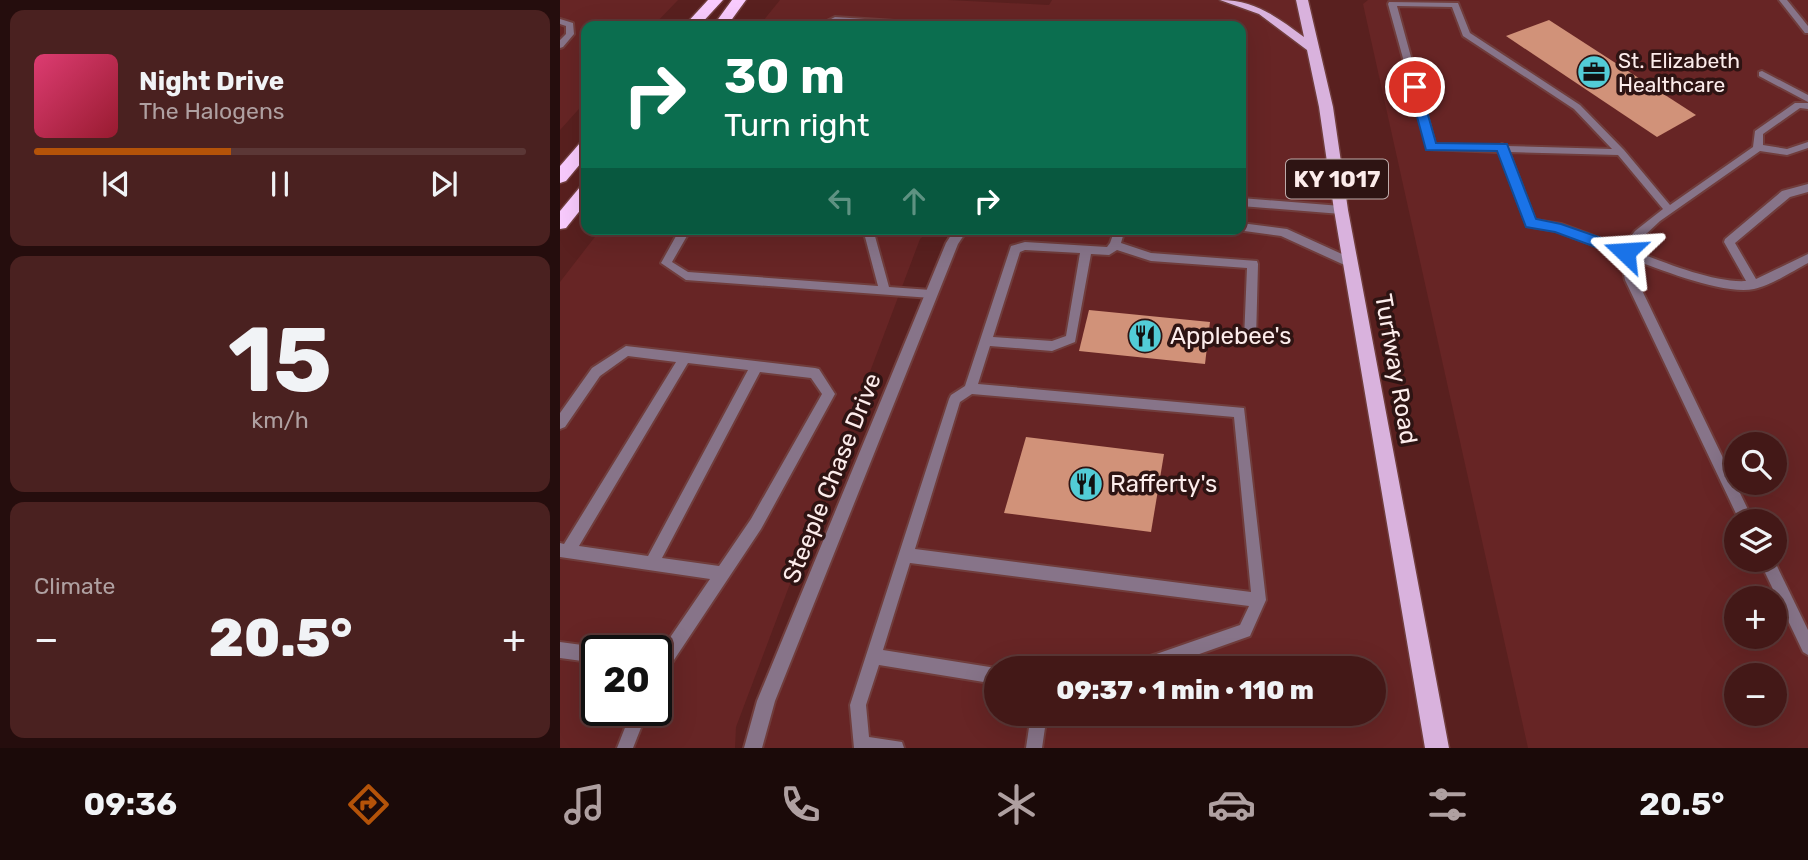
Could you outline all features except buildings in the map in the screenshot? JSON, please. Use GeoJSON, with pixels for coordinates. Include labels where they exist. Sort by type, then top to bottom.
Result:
{"type":"FeatureCollection","features":[{"type":"Feature","properties":{"kind":"highway"},"geometry":{"type":"LineString","coordinates":[[696,21],[716,0]]}},
{"type":"Feature","properties":{"kind":"highway"},"geometry":{"type":"LineString","coordinates":[[723,21],[738,0]]}},
{"type":"Feature","properties":{"kind":"highway"},"geometry":{"type":"LineString","coordinates":[[560,177],[581,153]]}},
{"type":"Feature","properties":{"kind":"highway"},"geometry":{"type":"LineString","coordinates":[[560,223],[581,197]]}},
{"type":"Feature","properties":{"kind":"main road"},"geometry":{"type":"LineString","coordinates":[[1226,0],[1263,12],[1313,49]]}},
{"type":"Feature","properties":{"kind":"main road","name":"Turfway Road"},"geometry":{"type":"LineString","coordinates":[[1302,0],[1326,107],[1341,210],[1437,748]]}},
{"type":"Feature","properties":{"kind":"street"},"geometry":{"type":"LineString","coordinates":[[1246,202],[1341,210]]}},
{"type":"Feature","properties":{"kind":"street"},"geometry":{"type":"LineString","coordinates":[[1246,228],[1283,232],[1351,263]]}},
{"type":"Feature","properties":{"kind":"street","name":"Steeple Chase Drive"},"geometry":{"type":"LineString","coordinates":[[753,748],[766,701],[931,294],[958,235]]}},
{"type":"Feature","properties":{"kind":"lane"},"geometry":{"type":"LineString","coordinates":[[1783,0],[1808,31]]}},
{"type":"Feature","properties":{"kind":"lane"},"geometry":{"type":"LineString","coordinates":[[1621,152],[1431,147],[1392,4],[1455,5],[1466,34],[1577,107],[1621,152],[1668,209]]}},
{"type":"Feature","properties":{"kind":"lane"},"geometry":{"type":"LineString","coordinates":[[560,21],[570,24],[570,34],[560,45]]}},
{"type":"Feature","properties":{"kind":"lane"},"geometry":{"type":"LineString","coordinates":[[831,21],[865,21]]}},
{"type":"Feature","properties":{"kind":"lane"},"geometry":{"type":"LineString","coordinates":[[1762,74],[1808,99]]}},
{"type":"Feature","properties":{"kind":"lane"},"geometry":{"type":"LineString","coordinates":[[1758,148],[1758,133],[1798,105],[1808,106]]}},
{"type":"Feature","properties":{"kind":"lane"},"geometry":{"type":"LineString","coordinates":[[1741,509],[1631,280],[1625,252],[1632,240],[1668,209],[1694,194],[1758,148],[1787,152],[1808,145]]}},
{"type":"Feature","properties":{"kind":"lane"},"geometry":{"type":"LineString","coordinates":[[1502,147],[1531,223],[1556,227],[1700,277],[1736,286],[1754,285],[1808,258]]}},
{"type":"Feature","properties":{"kind":"lane"},"geometry":{"type":"LineString","coordinates":[[1754,285],[1729,242],[1786,194],[1808,188]]}},
{"type":"Feature","properties":{"kind":"lane"},"geometry":{"type":"LineString","coordinates":[[682,235],[666,263],[686,276],[931,294]]}},
{"type":"Feature","properties":{"kind":"lane"},"geometry":{"type":"LineString","coordinates":[[870,235],[886,291]]}},
{"type":"Feature","properties":{"kind":"lane"},"geometry":{"type":"LineString","coordinates":[[895,748],[861,744],[858,705],[956,399],[970,389],[1015,249],[1025,246],[1109,251],[1115,246],[1118,235]]}},
{"type":"Feature","properties":{"kind":"lane"},"geometry":{"type":"LineString","coordinates":[[1115,246],[1151,257],[1253,264],[1250,339]]}},
{"type":"Feature","properties":{"kind":"lane"},"geometry":{"type":"LineString","coordinates":[[985,341],[1052,346],[1071,339],[1087,250]]}},
{"type":"Feature","properties":{"kind":"lane"},"geometry":{"type":"LineString","coordinates":[[560,422],[596,372],[626,351],[815,373],[829,394],[756,524],[672,645]]}},
{"type":"Feature","properties":{"kind":"lane"},"geometry":{"type":"LineString","coordinates":[[685,358],[564,550],[722,574]]}},
{"type":"Feature","properties":{"kind":"lane"},"geometry":{"type":"LineString","coordinates":[[652,563],[757,366]]}},
{"type":"Feature","properties":{"kind":"lane"},"geometry":{"type":"LineString","coordinates":[[970,389],[1240,412],[1259,600],[1245,631],[1173,656]]}},
{"type":"Feature","properties":{"kind":"lane"},"geometry":{"type":"LineString","coordinates":[[906,555],[1259,600]]}},
{"type":"Feature","properties":{"kind":"lane"},"geometry":{"type":"LineString","coordinates":[[1772,572],[1808,647]]}},
{"type":"Feature","properties":{"kind":"lane"},"geometry":{"type":"LineString","coordinates":[[560,650],[581,653]]}},
{"type":"Feature","properties":{"kind":"lane"},"geometry":{"type":"LineString","coordinates":[[874,656],[984,674]]}},
{"type":"Feature","properties":{"kind":"lane"},"geometry":{"type":"LineString","coordinates":[[625,748],[634,726]]}},
{"type":"Feature","properties":{"kind":"lane"},"geometry":{"type":"LineString","coordinates":[[1034,748],[1037,726]]}},
{"type":"Feature","properties":{"kind":"shaded area"},"geometry":{"type":"Polygon","coordinates":[[[560,0],[678,0],[658,21],[581,21],[581,107],[560,130],[560,0]]]}},
{"type":"Feature","properties":{"kind":"shaded area"},"geometry":{"type":"Polygon","coordinates":[[[780,0],[948,0],[1049,5],[1052,0],[1302,0],[1437,748],[753,748],[960,235],[1246,235],[1246,21],[763,21],[780,0]]]}},
{"type":"Feature","properties":{"kind":"shaded area"},"geometry":{"type":"Polygon","coordinates":[[[1368,0],[1808,0],[1808,748],[1528,748],[1363,4],[1368,0]]]}},
{"type":"Feature","properties":{"kind":"shaded area"},"geometry":{"type":"Polygon","coordinates":[[[596,235],[924,235],[920,239],[736,727],[735,748],[560,748],[560,282],[596,235]]]}},
{"type":"Feature","properties":{"kind":"place","name":"St. Elizabeth Healthcare"},"geometry":{"type":"Point","coordinates":[1594,72]}},
{"type":"Feature","properties":{"kind":"place","name":"Applebee's"},"geometry":{"type":"Point","coordinates":[1145,336]}},
{"type":"Feature","properties":{"kind":"place","name":"Rafferty's"},"geometry":{"type":"Point","coordinates":[1086,484]}},
{"type":"Feature","properties":{"kind":"route"},"geometry":{"type":"LineString","coordinates":[[1415,87],[1431,147],[1502,147],[1531,223],[1556,227],[1625,252]]}}]}
